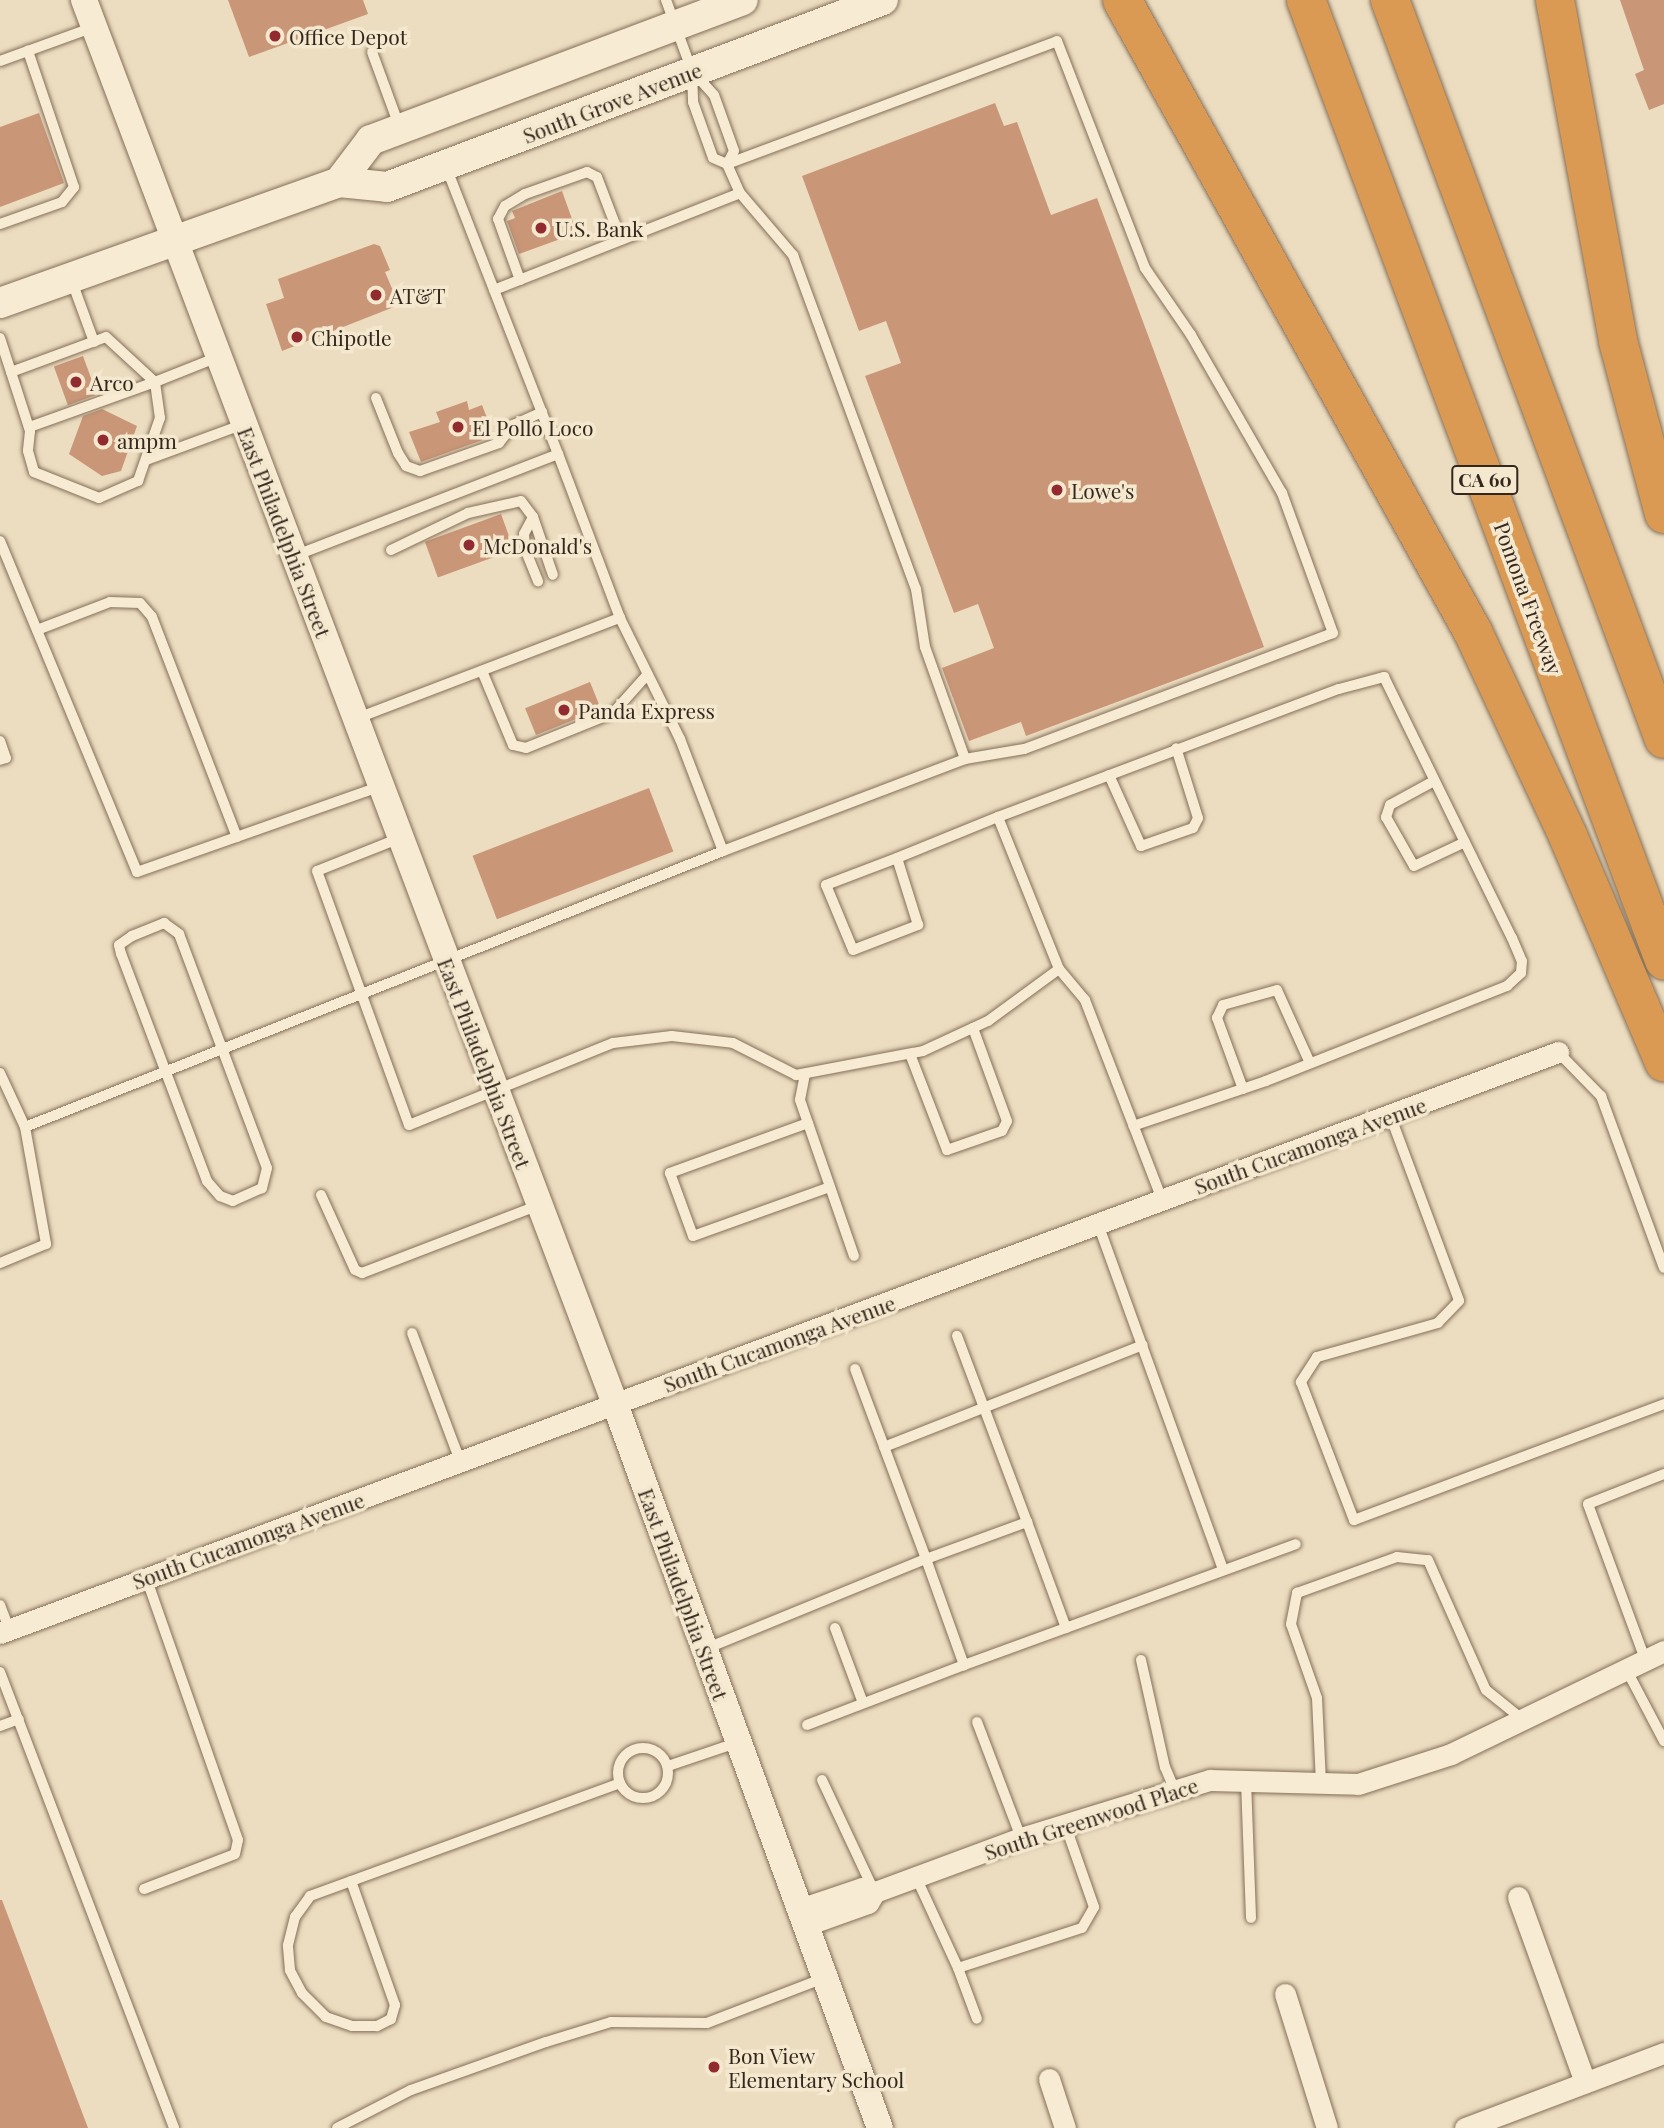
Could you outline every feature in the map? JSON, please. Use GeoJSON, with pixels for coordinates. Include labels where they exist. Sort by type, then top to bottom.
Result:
{"type":"FeatureCollection","features":[{"type":"Feature","properties":{"kind":"highway"},"geometry":{"type":"LineString","coordinates":[[1122,0],[1473,632],[1568,836],[1664,1062]]}},
{"type":"Feature","properties":{"kind":"highway","name":"Pomona Freeway"},"geometry":{"type":"LineString","coordinates":[[1306,0],[1664,960]]}},
{"type":"Feature","properties":{"kind":"highway"},"geometry":{"type":"LineString","coordinates":[[1390,0],[1664,739]]}},
{"type":"Feature","properties":{"kind":"highway"},"geometry":{"type":"LineString","coordinates":[[1555,0],[1618,341],[1664,514]]}},
{"type":"Feature","properties":{"kind":"main road"},"geometry":{"type":"LineString","coordinates":[[339,182],[372,140],[671,13],[744,0]]}},
{"type":"Feature","properties":{"kind":"main road","name":"South Grove Avenue"},"geometry":{"type":"LineString","coordinates":[[0,303],[339,182],[387,187],[883,0]]}},
{"type":"Feature","properties":{"kind":"street","name":"East Philadelphia Street"},"geometry":{"type":"LineString","coordinates":[[84,0],[615,1404],[880,2128]]}},
{"type":"Feature","properties":{"kind":"street","name":"South Cucamonga Avenue"},"geometry":{"type":"LineString","coordinates":[[5,1631],[1558,1052]]}},
{"type":"Feature","properties":{"kind":"street","name":"South Greenwood Place"},"geometry":{"type":"LineString","coordinates":[[803,1917],[868,1903],[875,1892],[1021,1838],[1210,1780],[1358,1784],[1428,1762],[1645,1659]]}},
{"type":"Feature","properties":{"kind":"street"},"geometry":{"type":"LineString","coordinates":[[1518,1898],[1585,2082]]}},
{"type":"Feature","properties":{"kind":"street"},"geometry":{"type":"LineString","coordinates":[[1285,1994],[1327,2128]]}},
{"type":"Feature","properties":{"kind":"street"},"geometry":{"type":"LineString","coordinates":[[1465,2128],[1664,2053]]}},
{"type":"Feature","properties":{"kind":"street"},"geometry":{"type":"LineString","coordinates":[[1049,2079],[1065,2128]]}},
{"type":"Feature","properties":{"kind":"lane"},"geometry":{"type":"LineString","coordinates":[[671,13],[692,71],[693,102],[713,158],[727,164],[740,192],[793,255],[916,589],[925,647],[965,759]]}},
{"type":"Feature","properties":{"kind":"lane"},"geometry":{"type":"LineString","coordinates":[[0,61],[94,27]]}},
{"type":"Feature","properties":{"kind":"lane"},"geometry":{"type":"LineString","coordinates":[[24,1127],[723,851],[965,759],[1024,749],[1333,634],[1282,493],[1191,335],[1145,268],[1058,41],[727,164]]}},
{"type":"Feature","properties":{"kind":"lane"},"geometry":{"type":"LineString","coordinates":[[0,225],[62,202],[74,187],[28,51]]}},
{"type":"Feature","properties":{"kind":"lane"},"geometry":{"type":"LineString","coordinates":[[372,52],[400,128]]}},
{"type":"Feature","properties":{"kind":"lane"},"geometry":{"type":"LineString","coordinates":[[692,71],[714,95],[734,151],[727,164]]}},
{"type":"Feature","properties":{"kind":"lane"},"geometry":{"type":"LineString","coordinates":[[446,166],[620,618],[680,739],[723,851]]}},
{"type":"Feature","properties":{"kind":"lane"},"geometry":{"type":"LineString","coordinates":[[520,280],[498,219],[505,206],[525,194],[587,172],[597,177],[621,240]]}},
{"type":"Feature","properties":{"kind":"lane"},"geometry":{"type":"LineString","coordinates":[[494,290],[740,192]]}},
{"type":"Feature","properties":{"kind":"lane"},"geometry":{"type":"LineString","coordinates":[[70,277],[94,342]]}},
{"type":"Feature","properties":{"kind":"lane"},"geometry":{"type":"LineString","coordinates":[[0,338],[11,373],[29,427],[28,451],[34,472],[99,498],[138,481],[160,418],[155,382],[106,337],[11,373]]}},
{"type":"Feature","properties":{"kind":"lane"},"geometry":{"type":"LineString","coordinates":[[29,427],[218,357]]}},
{"type":"Feature","properties":{"kind":"lane"},"geometry":{"type":"LineString","coordinates":[[376,398],[398,453],[406,466],[420,471],[499,443],[513,425],[542,412]]}},
{"type":"Feature","properties":{"kind":"lane"},"geometry":{"type":"LineString","coordinates":[[146,460],[244,424]]}},
{"type":"Feature","properties":{"kind":"lane"},"geometry":{"type":"LineString","coordinates":[[294,556],[558,454]]}},
{"type":"Feature","properties":{"kind":"lane"},"geometry":{"type":"LineString","coordinates":[[391,550],[468,513],[504,502],[520,501],[533,517],[553,575]]}},
{"type":"Feature","properties":{"kind":"lane"},"geometry":{"type":"LineString","coordinates":[[533,517],[524,534],[526,549],[538,580]]}},
{"type":"Feature","properties":{"kind":"lane"},"geometry":{"type":"LineString","coordinates":[[0,541],[137,872],[381,786]]}},
{"type":"Feature","properties":{"kind":"lane"},"geometry":{"type":"LineString","coordinates":[[37,630],[110,602],[140,603],[152,617],[237,837]]}},
{"type":"Feature","properties":{"kind":"lane"},"geometry":{"type":"LineString","coordinates":[[355,719],[620,618]]}},
{"type":"Feature","properties":{"kind":"lane"},"geometry":{"type":"LineString","coordinates":[[482,671],[513,745],[526,748],[613,713],[647,675]]}},
{"type":"Feature","properties":{"kind":"lane"},"geometry":{"type":"LineString","coordinates":[[897,858],[918,925],[853,950],[826,885],[1176,748],[1339,688],[1384,677],[1513,939],[1522,961],[1521,973],[1507,986],[1310,1063],[1133,1126]]}},
{"type":"Feature","properties":{"kind":"lane"},"geometry":{"type":"LineString","coordinates":[[0,741],[6,758],[0,760]]}},
{"type":"Feature","properties":{"kind":"lane"},"geometry":{"type":"LineString","coordinates":[[1109,775],[1141,846],[1193,828],[1198,818],[1176,748]]}},
{"type":"Feature","properties":{"kind":"lane"},"geometry":{"type":"LineString","coordinates":[[1434,781],[1390,805],[1386,817],[1413,866],[1465,842]]}},
{"type":"Feature","properties":{"kind":"lane"},"geometry":{"type":"LineString","coordinates":[[998,817],[1059,969],[1085,1000],[1162,1200]]}},
{"type":"Feature","properties":{"kind":"lane"},"geometry":{"type":"LineString","coordinates":[[400,838],[317,871],[409,1125],[613,1043],[672,1036],[733,1043],[796,1075],[910,1054],[973,1028],[1059,969]]}},
{"type":"Feature","properties":{"kind":"lane"},"geometry":{"type":"LineString","coordinates":[[164,923],[178,934],[220,1051],[267,1168],[262,1188],[233,1201],[220,1196],[206,1181],[165,1072],[120,945],[164,923]]}},
{"type":"Feature","properties":{"kind":"lane"},"geometry":{"type":"LineString","coordinates":[[1243,1088],[1217,1018],[1223,1005],[1277,990],[1310,1063]]}},
{"type":"Feature","properties":{"kind":"lane"},"geometry":{"type":"LineString","coordinates":[[910,1054],[947,1150],[1002,1131],[1007,1121],[973,1028]]}},
{"type":"Feature","properties":{"kind":"lane"},"geometry":{"type":"LineString","coordinates":[[1558,1052],[1601,1096],[1664,1268]]}},
{"type":"Feature","properties":{"kind":"lane"},"geometry":{"type":"LineString","coordinates":[[0,1073],[24,1127],[47,1244],[0,1262]]}},
{"type":"Feature","properties":{"kind":"lane"},"geometry":{"type":"LineString","coordinates":[[805,1074],[800,1100],[854,1256]]}},
{"type":"Feature","properties":{"kind":"lane"},"geometry":{"type":"LineString","coordinates":[[1390,1115],[1459,1301],[1438,1323],[1317,1357],[1301,1382],[1354,1520],[1664,1404]]}},
{"type":"Feature","properties":{"kind":"lane"},"geometry":{"type":"LineString","coordinates":[[808,1123],[670,1173],[693,1236],[830,1187]]}},
{"type":"Feature","properties":{"kind":"lane"},"geometry":{"type":"LineString","coordinates":[[321,1195],[355,1270],[362,1273],[539,1205]]}},
{"type":"Feature","properties":{"kind":"lane"},"geometry":{"type":"LineString","coordinates":[[1098,1224],[1223,1570]]}},
{"type":"Feature","properties":{"kind":"lane"},"geometry":{"type":"LineString","coordinates":[[412,1333],[460,1461]]}},
{"type":"Feature","properties":{"kind":"lane"},"geometry":{"type":"LineString","coordinates":[[957,1336],[1066,1628]]}},
{"type":"Feature","properties":{"kind":"lane"},"geometry":{"type":"LineString","coordinates":[[884,1447],[1143,1345]]}},
{"type":"Feature","properties":{"kind":"lane"},"geometry":{"type":"LineString","coordinates":[[855,1369],[964,1665]]}},
{"type":"Feature","properties":{"kind":"lane"},"geometry":{"type":"LineString","coordinates":[[1664,1474],[1588,1504],[1645,1659],[1664,1741]]}},
{"type":"Feature","properties":{"kind":"lane"},"geometry":{"type":"LineString","coordinates":[[705,1649],[926,1559],[1027,1522]]}},
{"type":"Feature","properties":{"kind":"lane"},"geometry":{"type":"LineString","coordinates":[[807,1725],[1296,1544]]}},
{"type":"Feature","properties":{"kind":"lane"},"geometry":{"type":"LineString","coordinates":[[1321,1783],[1317,1698],[1291,1624],[1297,1593],[1397,1558],[1427,1560],[1486,1690],[1522,1719]]}},
{"type":"Feature","properties":{"kind":"lane"},"geometry":{"type":"LineString","coordinates":[[144,1889],[235,1854],[238,1840],[146,1578]]}},
{"type":"Feature","properties":{"kind":"lane"},"geometry":{"type":"LineString","coordinates":[[0,1605],[5,1631]]}},
{"type":"Feature","properties":{"kind":"lane"},"geometry":{"type":"LineString","coordinates":[[835,1628],[863,1703]]}},
{"type":"Feature","properties":{"kind":"lane"},"geometry":{"type":"LineString","coordinates":[[1141,1660],[1165,1767],[1175,1791]]}},
{"type":"Feature","properties":{"kind":"lane"},"geometry":{"type":"LineString","coordinates":[[0,1672],[174,2128]]}},
{"type":"Feature","properties":{"kind":"lane"},"geometry":{"type":"LineString","coordinates":[[0,1726],[19,1719]]}},
{"type":"Feature","properties":{"kind":"lane"},"geometry":{"type":"LineString","coordinates":[[977,1722],[1021,1838]]}},
{"type":"Feature","properties":{"kind":"lane"},"geometry":{"type":"LineString","coordinates":[[668,1766],[739,1742]]}},
{"type":"Feature","properties":{"kind":"lane"},"geometry":{"type":"LineString","coordinates":[[633,1749],[658,1751],[668,1766],[663,1789],[649,1798],[633,1796],[620,1783],[620,1761],[633,1749]]}},
{"type":"Feature","properties":{"kind":"lane"},"geometry":{"type":"LineString","coordinates":[[822,1780],[875,1892]]}},
{"type":"Feature","properties":{"kind":"lane"},"geometry":{"type":"LineString","coordinates":[[1246,1781],[1251,1918]]}},
{"type":"Feature","properties":{"kind":"lane"},"geometry":{"type":"LineString","coordinates":[[351,1881],[395,2005],[391,2019],[377,2025],[352,2026],[326,2017],[302,1993],[290,1970],[288,1945],[295,1917],[310,1896],[351,1881],[620,1783]]}},
{"type":"Feature","properties":{"kind":"lane"},"geometry":{"type":"LineString","coordinates":[[958,1968],[1082,1928],[1094,1907],[1065,1824]]}},
{"type":"Feature","properties":{"kind":"lane"},"geometry":{"type":"LineString","coordinates":[[916,1877],[958,1968],[977,2019]]}},
{"type":"Feature","properties":{"kind":"lane"},"geometry":{"type":"LineString","coordinates":[[337,2128],[411,2090],[611,2022],[707,2023],[825,1978]]}},
{"type":"Feature","properties":{"kind":"building","name":"Office Depot"},"geometry":{"type":"Polygon","coordinates":[[[228,0],[363,0],[368,14],[249,57],[228,0]]]}},
{"type":"Feature","properties":{"kind":"building"},"geometry":{"type":"Polygon","coordinates":[[[1620,0],[1664,0],[1664,104],[1649,110],[1635,74],[1644,70],[1620,0]]]}},
{"type":"Feature","properties":{"kind":"building","name":"Lowe's"},"geometry":{"type":"Polygon","coordinates":[[[995,103],[1004,126],[1017,122],[1051,215],[1097,198],[1264,647],[1026,736],[1021,722],[969,741],[942,668],[994,648],[978,604],[954,613],[865,376],[901,363],[886,321],[859,331],[802,176],[995,103]]]}},
{"type":"Feature","properties":{"kind":"building"},"geometry":{"type":"Polygon","coordinates":[[[39,113],[64,183],[0,207],[0,127],[39,113]]]}},
{"type":"Feature","properties":{"kind":"building","name":"U.S. Bank"},"geometry":{"type":"Polygon","coordinates":[[[562,191],[577,233],[519,254],[507,221],[515,218],[512,211],[562,191]]]}},
{"type":"Feature","properties":{"kind":"building"},"geometry":{"type":"Polygon","coordinates":[[[374,244],[380,246],[390,270],[385,272],[399,305],[282,351],[266,304],[284,298],[278,279],[374,244]]]}},
{"type":"Feature","properties":{"kind":"building","name":"Arco"},"geometry":{"type":"Polygon","coordinates":[[[83,356],[97,395],[68,405],[54,367],[83,356]]]}},
{"type":"Feature","properties":{"kind":"building","name":"El Pollo Loco"},"geometry":{"type":"Polygon","coordinates":[[[467,401],[469,410],[482,405],[494,436],[421,462],[409,432],[440,422],[436,412],[467,401]]]}},
{"type":"Feature","properties":{"kind":"building","name":"ampm"},"geometry":{"type":"Polygon","coordinates":[[[102,409],[137,426],[121,471],[102,476],[69,454],[83,416],[102,409]]]}},
{"type":"Feature","properties":{"kind":"building","name":"McDonald's"},"geometry":{"type":"Polygon","coordinates":[[[501,514],[514,550],[438,577],[425,542],[501,514]]]}},
{"type":"Feature","properties":{"kind":"building","name":"Panda Express"},"geometry":{"type":"Polygon","coordinates":[[[590,682],[601,709],[536,735],[525,708],[590,682]]]}},
{"type":"Feature","properties":{"kind":"building"},"geometry":{"type":"Polygon","coordinates":[[[649,788],[673,851],[497,919],[473,856],[649,788]]]}},
{"type":"Feature","properties":{"kind":"building"},"geometry":{"type":"Polygon","coordinates":[[[2,1900],[88,2128],[0,2128],[2,1900]]]}},
{"type":"Feature","properties":{"kind":"place","name":"Office Depot"},"geometry":{"type":"Point","coordinates":[275,36]}},
{"type":"Feature","properties":{"kind":"place","name":"U.S. Bank"},"geometry":{"type":"Point","coordinates":[541,228]}},
{"type":"Feature","properties":{"kind":"place","name":"AT&T"},"geometry":{"type":"Point","coordinates":[376,295]}},
{"type":"Feature","properties":{"kind":"place","name":"Chipotle"},"geometry":{"type":"Point","coordinates":[297,337]}},
{"type":"Feature","properties":{"kind":"place","name":"Arco"},"geometry":{"type":"Point","coordinates":[76,382]}},
{"type":"Feature","properties":{"kind":"place","name":"El Pollo Loco"},"geometry":{"type":"Point","coordinates":[458,427]}},
{"type":"Feature","properties":{"kind":"place","name":"ampm"},"geometry":{"type":"Point","coordinates":[103,440]}},
{"type":"Feature","properties":{"kind":"place","name":"Lowe's"},"geometry":{"type":"Point","coordinates":[1057,490]}},
{"type":"Feature","properties":{"kind":"place","name":"McDonald's"},"geometry":{"type":"Point","coordinates":[469,545]}},
{"type":"Feature","properties":{"kind":"place","name":"Panda Express"},"geometry":{"type":"Point","coordinates":[564,710]}},
{"type":"Feature","properties":{"kind":"place","name":"Bon View Elementary School"},"geometry":{"type":"Point","coordinates":[714,2067]}}]}
